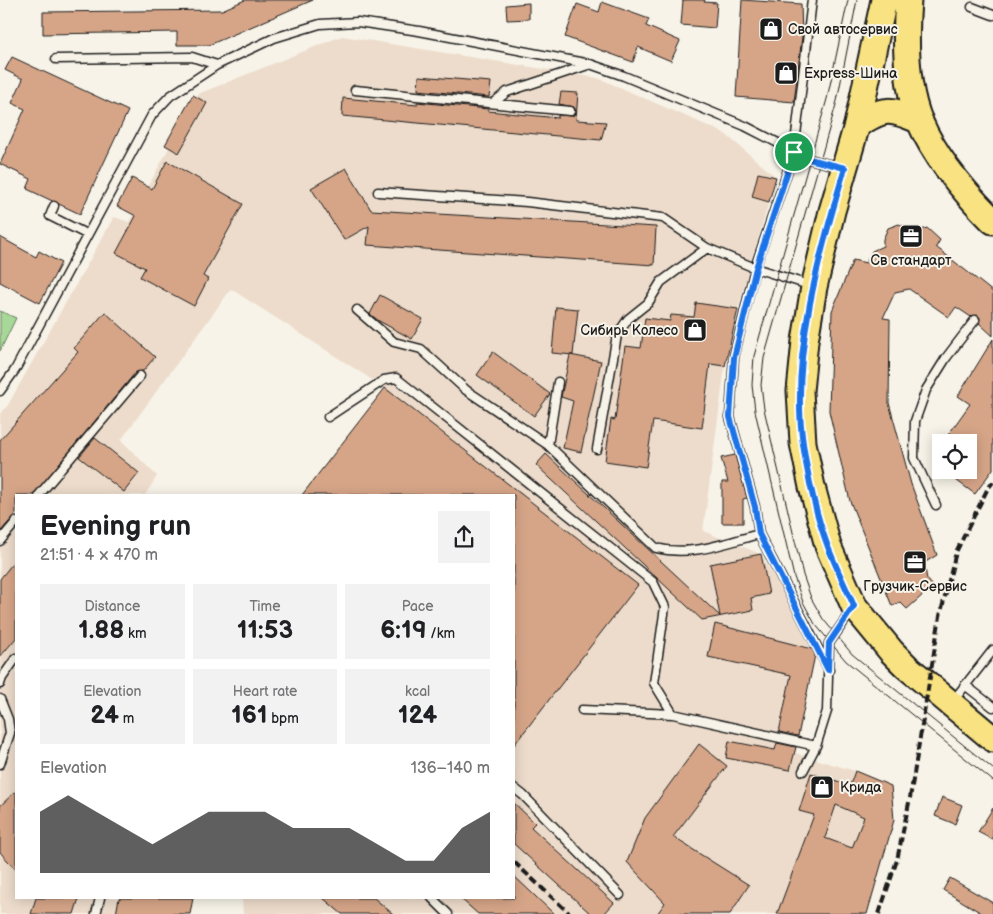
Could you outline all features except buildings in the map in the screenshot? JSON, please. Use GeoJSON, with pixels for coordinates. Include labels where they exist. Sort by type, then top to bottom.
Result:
{"type":"FeatureCollection","features":[{"type":"Feature","properties":{"kind":"main road"},"geometry":{"type":"LineString","coordinates":[[875,33],[877,0]]}},
{"type":"Feature","properties":{"kind":"main road"},"geometry":{"type":"LineString","coordinates":[[884,0],[875,33],[857,125],[832,211],[814,287],[805,342],[800,390],[803,443],[812,487],[828,546],[854,606],[891,651],[958,695],[993,739]]}},
{"type":"Feature","properties":{"kind":"main road"},"geometry":{"type":"LineString","coordinates":[[908,0],[907,55],[911,86],[920,120],[935,150],[956,179],[993,221]]}},
{"type":"Feature","properties":{"kind":"main road"},"geometry":{"type":"LineString","coordinates":[[857,125],[877,112],[896,111],[920,120]]}},
{"type":"Feature","properties":{"kind":"lane"},"geometry":{"type":"LineString","coordinates":[[812,0],[794,152],[756,268],[734,358],[730,417],[755,507],[759,534],[828,670]]}},
{"type":"Feature","properties":{"kind":"lane"},"geometry":{"type":"LineString","coordinates":[[972,7],[993,15]]}},
{"type":"Feature","properties":{"kind":"lane"},"geometry":{"type":"LineString","coordinates":[[0,390],[15,370],[86,234],[152,114],[170,96],[217,65],[274,38],[320,24],[358,22],[419,31],[590,64],[745,126],[809,159],[845,168]]}},
{"type":"Feature","properties":{"kind":"lane"},"geometry":{"type":"LineString","coordinates":[[56,59],[192,57],[217,65]]}},
{"type":"Feature","properties":{"kind":"lane"},"geometry":{"type":"LineString","coordinates":[[493,103],[507,92],[590,64]]}},
{"type":"Feature","properties":{"kind":"lane"},"geometry":{"type":"LineString","coordinates":[[355,90],[570,111]]}},
{"type":"Feature","properties":{"kind":"lane"},"geometry":{"type":"LineString","coordinates":[[378,192],[527,202],[663,218],[707,248],[756,268],[814,287]]}},
{"type":"Feature","properties":{"kind":"lane"},"geometry":{"type":"LineString","coordinates":[[54,206],[50,216],[86,234]]}},
{"type":"Feature","properties":{"kind":"lane"},"geometry":{"type":"LineString","coordinates":[[597,449],[617,335],[628,319],[648,303],[661,282],[707,248]]}},
{"type":"Feature","properties":{"kind":"lane"},"geometry":{"type":"LineString","coordinates":[[357,310],[394,342],[422,349],[466,390],[548,444],[656,548],[671,552],[691,552],[759,534]]}},
{"type":"Feature","properties":{"kind":"lane"},"geometry":{"type":"LineString","coordinates":[[936,505],[914,458],[915,421],[926,390],[946,358],[975,320]]}},
{"type":"Feature","properties":{"kind":"lane"},"geometry":{"type":"LineString","coordinates":[[40,494],[140,376]]}},
{"type":"Feature","properties":{"kind":"lane"},"geometry":{"type":"LineString","coordinates":[[328,417],[384,380],[396,378],[653,582],[665,607],[654,683],[672,714]]}},
{"type":"Feature","properties":{"kind":"lane"},"geometry":{"type":"LineString","coordinates":[[548,444],[558,382]]}},
{"type":"Feature","properties":{"kind":"lane"},"geometry":{"type":"LineString","coordinates":[[0,541],[15,523]]}},
{"type":"Feature","properties":{"kind":"lane"},"geometry":{"type":"LineString","coordinates":[[803,771],[816,746],[827,711],[829,643],[854,606]]}},
{"type":"Feature","properties":{"kind":"lane"},"geometry":{"type":"LineString","coordinates":[[993,650],[958,695],[993,707]]}},
{"type":"Feature","properties":{"kind":"lane"},"geometry":{"type":"LineString","coordinates":[[0,684],[15,659]]}},
{"type":"Feature","properties":{"kind":"lane"},"geometry":{"type":"LineString","coordinates":[[0,699],[8,719],[10,733],[0,764]]}},
{"type":"Feature","properties":{"kind":"lane"},"geometry":{"type":"LineString","coordinates":[[582,710],[672,714],[816,746]]}},
{"type":"Feature","properties":{"kind":"lane"},"geometry":{"type":"LineString","coordinates":[[515,789],[620,895]]}},
{"type":"Feature","properties":{"kind":"lane"},"geometry":{"type":"LineString","coordinates":[[96,914],[100,899]]}},
{"type":"Feature","properties":{"kind":"lane"},"geometry":{"type":"LineString","coordinates":[[433,899],[448,914]]}},
{"type":"Feature","properties":{"kind":"shaded area"},"geometry":{"type":"Polygon","coordinates":[[[342,36],[598,78],[724,133],[776,177],[738,309],[725,366],[703,531],[761,554],[816,650],[795,753],[855,771],[891,786],[894,820],[867,914],[243,914],[242,899],[515,899],[515,494],[303,494],[385,388],[231,289],[121,440],[157,476],[146,494],[15,494],[15,899],[193,899],[190,914],[0,914],[0,414],[8,405],[114,217],[129,222],[198,94],[342,36]]]}},
{"type":"Feature","properties":{"kind":"green space"},"geometry":{"type":"Polygon","coordinates":[[[0,311],[16,318],[0,351],[0,311]]]}},
{"type":"Feature","properties":{"kind":"tram line"},"geometry":{"type":"LineString","coordinates":[[848,0],[827,99],[754,356],[752,385],[755,411],[794,577],[803,602],[815,624],[846,661],[993,781]]}},
{"type":"Feature","properties":{"kind":"tram line"},"geometry":{"type":"LineString","coordinates":[[857,0],[837,101],[764,358],[761,385],[764,409],[803,575],[811,598],[823,619],[852,654],[993,769]]}},
{"type":"Feature","properties":{"kind":"railway"},"geometry":{"type":"LineString","coordinates":[[879,914],[897,860],[910,798],[940,616],[956,552],[987,490],[993,482]]}},
{"type":"Feature","properties":{"kind":"railway"},"geometry":{"type":"LineString","coordinates":[[515,863],[570,914]]}},
{"type":"Feature","properties":{"kind":"place","name":"Свой автосервис"},"geometry":{"type":"Point","coordinates":[771,29]}},
{"type":"Feature","properties":{"kind":"place","name":"Express-Шина"},"geometry":{"type":"Point","coordinates":[786,73]}},
{"type":"Feature","properties":{"kind":"place","name":"Св стандарт"},"geometry":{"type":"Point","coordinates":[911,236]}},
{"type":"Feature","properties":{"kind":"place","name":"Сибирь Колесо"},"geometry":{"type":"Point","coordinates":[695,330]}},
{"type":"Feature","properties":{"kind":"place","name":"Грузчик-Сервис"},"geometry":{"type":"Point","coordinates":[915,562]}},
{"type":"Feature","properties":{"kind":"place","name":"Крида"},"geometry":{"type":"Point","coordinates":[822,787]}},
{"type":"Feature","properties":{"kind":"route"},"geometry":{"type":"LineString","coordinates":[[794,152],[809,159],[845,168],[832,211],[814,287],[805,342],[800,390],[803,443],[812,487],[828,546],[854,606],[836,636],[829,643],[828,670],[759,534],[755,507],[730,417],[734,358],[756,268],[794,152]]}}]}
